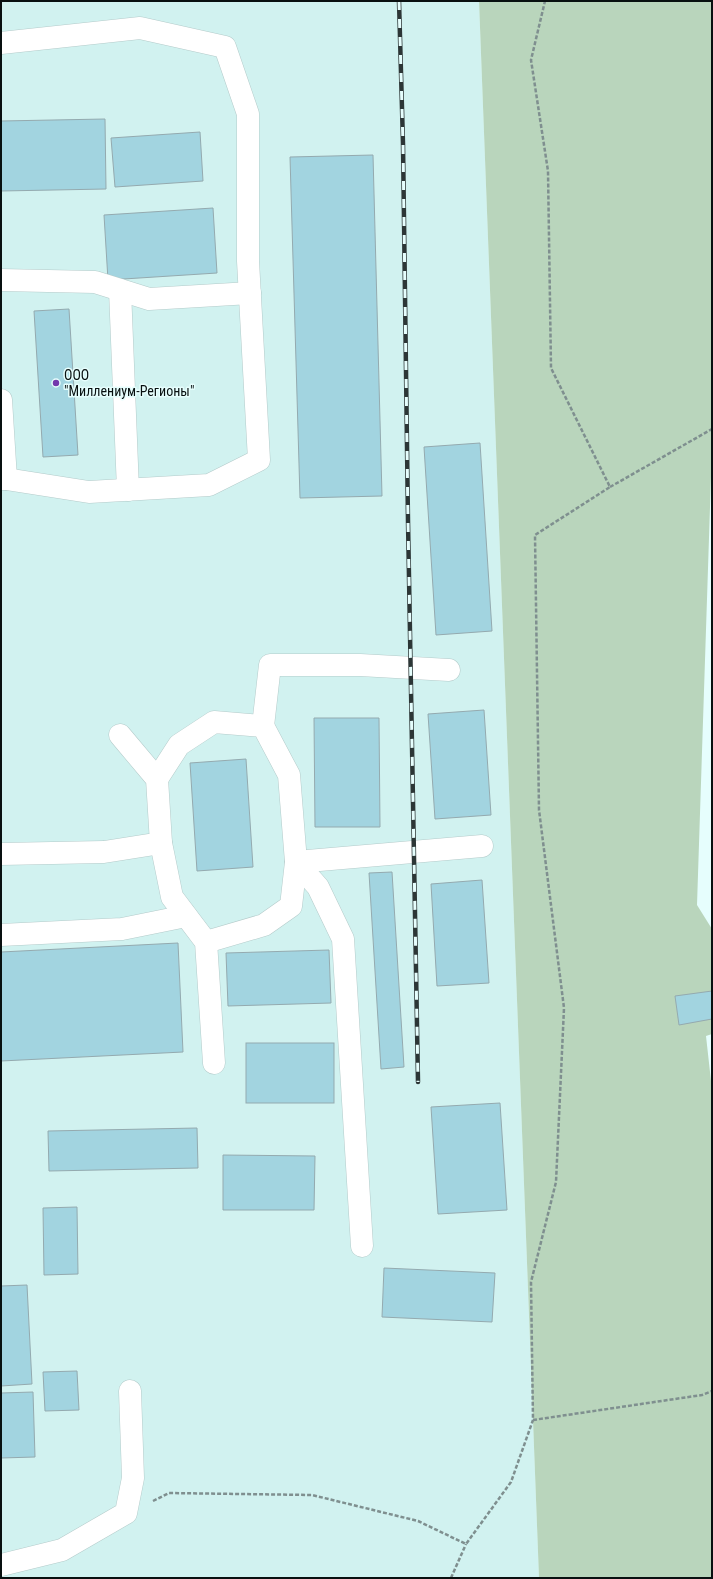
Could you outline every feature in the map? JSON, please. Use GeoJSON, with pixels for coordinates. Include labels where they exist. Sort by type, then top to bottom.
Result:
{"type":"FeatureCollection","features":[{"type":"Feature","properties":{"kind":"lane"},"geometry":{"type":"LineString","coordinates":[[1,43],[140,28],[225,47],[248,114],[248,260],[259,460],[209,485],[89,492],[4,479],[1,400]]}},
{"type":"Feature","properties":{"kind":"lane"},"geometry":{"type":"LineString","coordinates":[[1,280],[95,282],[149,299],[250,293]]}},
{"type":"Feature","properties":{"kind":"lane"},"geometry":{"type":"LineString","coordinates":[[120,290],[128,490]]}},
{"type":"Feature","properties":{"kind":"lane"},"geometry":{"type":"LineString","coordinates":[[206,942],[264,925],[291,906],[296,862],[289,775],[263,726],[270,665],[360,665],[449,670]]}},
{"type":"Feature","properties":{"kind":"lane"},"geometry":{"type":"LineString","coordinates":[[214,1063],[206,942],[172,897],[161,843],[157,779],[179,745],[214,722],[263,726]]}},
{"type":"Feature","properties":{"kind":"lane"},"geometry":{"type":"LineString","coordinates":[[120,735],[157,779]]}},
{"type":"Feature","properties":{"kind":"lane"},"geometry":{"type":"LineString","coordinates":[[1,854],[104,852],[161,843]]}},
{"type":"Feature","properties":{"kind":"lane"},"geometry":{"type":"LineString","coordinates":[[296,862],[482,846]]}},
{"type":"Feature","properties":{"kind":"lane"},"geometry":{"type":"LineString","coordinates":[[296,862],[318,887],[343,939],[362,1246]]}},
{"type":"Feature","properties":{"kind":"lane"},"geometry":{"type":"LineString","coordinates":[[1,935],[122,929],[186,916]]}},
{"type":"Feature","properties":{"kind":"lane"},"geometry":{"type":"LineString","coordinates":[[1,1565],[62,1550],[126,1513],[133,1478],[130,1391]]}},
{"type":"Feature","properties":{"kind":"path"},"geometry":{"type":"LineString","coordinates":[[544,1],[531,60],[548,171],[551,368],[610,487]]}},
{"type":"Feature","properties":{"kind":"path"},"geometry":{"type":"LineString","coordinates":[[451,1578],[466,1544],[511,1482],[533,1420],[531,1282],[556,1182],[564,1008],[539,810],[535,535],[610,487],[712,429]]}},
{"type":"Feature","properties":{"kind":"path"},"geometry":{"type":"LineString","coordinates":[[533,1420],[702,1395],[712,1391]]}},
{"type":"Feature","properties":{"kind":"path"},"geometry":{"type":"LineString","coordinates":[[126,1513],[169,1493],[312,1495],[418,1521],[466,1544]]}},
{"type":"Feature","properties":{"kind":"shaded area"},"geometry":{"type":"Polygon","coordinates":[[[1,1],[479,1],[539,1578],[1,1578],[1,1]]]}},
{"type":"Feature","properties":{"kind":"green space"},"geometry":{"type":"Polygon","coordinates":[[[479,1],[712,1],[712,446],[697,905],[712,929],[712,1034],[706,1036],[712,1090],[712,1578],[539,1578],[479,1]]]}},
{"type":"Feature","properties":{"kind":"building"},"geometry":{"type":"Polygon","coordinates":[[[105,119],[106,189],[1,191],[1,121],[105,119]]]}},
{"type":"Feature","properties":{"kind":"building"},"geometry":{"type":"Polygon","coordinates":[[[200,132],[203,181],[115,187],[111,138],[200,132]]]}},
{"type":"Feature","properties":{"kind":"building"},"geometry":{"type":"Polygon","coordinates":[[[373,155],[382,496],[300,498],[290,157],[373,155]]]}},
{"type":"Feature","properties":{"kind":"building"},"geometry":{"type":"Polygon","coordinates":[[[213,208],[217,273],[108,280],[104,215],[213,208]]]}},
{"type":"Feature","properties":{"kind":"building","name":"ООО \"Миллениум-Регионы\""},"geometry":{"type":"Polygon","coordinates":[[[69,309],[78,455],[43,457],[34,311],[69,309]]]}},
{"type":"Feature","properties":{"kind":"building"},"geometry":{"type":"Polygon","coordinates":[[[480,443],[492,631],[436,635],[424,447],[480,443]]]}},
{"type":"Feature","properties":{"kind":"building"},"geometry":{"type":"Polygon","coordinates":[[[484,710],[491,815],[435,819],[428,714],[484,710]]]}},
{"type":"Feature","properties":{"kind":"building"},"geometry":{"type":"Polygon","coordinates":[[[314,718],[379,718],[380,827],[315,827],[314,718]]]}},
{"type":"Feature","properties":{"kind":"building"},"geometry":{"type":"Polygon","coordinates":[[[246,759],[253,867],[197,871],[190,763],[246,759]]]}},
{"type":"Feature","properties":{"kind":"building"},"geometry":{"type":"Polygon","coordinates":[[[392,872],[404,1067],[381,1069],[369,873],[392,872]]]}},
{"type":"Feature","properties":{"kind":"building"},"geometry":{"type":"Polygon","coordinates":[[[482,880],[489,983],[437,986],[431,884],[482,880]]]}},
{"type":"Feature","properties":{"kind":"building"},"geometry":{"type":"Polygon","coordinates":[[[178,943],[183,1052],[1,1061],[1,952],[178,943]]]}},
{"type":"Feature","properties":{"kind":"building"},"geometry":{"type":"Polygon","coordinates":[[[329,950],[331,1003],[228,1006],[226,953],[329,950]]]}},
{"type":"Feature","properties":{"kind":"building"},"geometry":{"type":"Polygon","coordinates":[[[712,991],[712,1019],[679,1025],[675,996],[712,991]]]}},
{"type":"Feature","properties":{"kind":"building"},"geometry":{"type":"Polygon","coordinates":[[[246,1043],[334,1043],[334,1103],[246,1103],[246,1043]]]}},
{"type":"Feature","properties":{"kind":"building"},"geometry":{"type":"Polygon","coordinates":[[[500,1103],[507,1210],[438,1214],[431,1107],[500,1103]]]}},
{"type":"Feature","properties":{"kind":"building"},"geometry":{"type":"Polygon","coordinates":[[[197,1128],[198,1168],[49,1171],[48,1131],[197,1128]]]}},
{"type":"Feature","properties":{"kind":"building"},"geometry":{"type":"Polygon","coordinates":[[[223,1155],[315,1156],[314,1210],[223,1210],[223,1155]]]}},
{"type":"Feature","properties":{"kind":"building"},"geometry":{"type":"Polygon","coordinates":[[[77,1207],[78,1274],[44,1275],[43,1208],[77,1207]]]}},
{"type":"Feature","properties":{"kind":"building"},"geometry":{"type":"Polygon","coordinates":[[[384,1268],[495,1273],[492,1322],[382,1317],[384,1268]]]}},
{"type":"Feature","properties":{"kind":"building"},"geometry":{"type":"Polygon","coordinates":[[[27,1285],[32,1384],[1,1386],[1,1286],[27,1285]]]}},
{"type":"Feature","properties":{"kind":"building"},"geometry":{"type":"Polygon","coordinates":[[[77,1371],[79,1410],[45,1411],[43,1372],[77,1371]]]}},
{"type":"Feature","properties":{"kind":"building"},"geometry":{"type":"Polygon","coordinates":[[[33,1392],[35,1457],[1,1458],[1,1393],[33,1392]]]}},
{"type":"Feature","properties":{"kind":"railway"},"geometry":{"type":"LineString","coordinates":[[399,1],[403,144],[418,1082]]}},
{"type":"Feature","properties":{"kind":"place","name":"ООО \"Миллениум-Регионы\""},"geometry":{"type":"Point","coordinates":[56,383]}}]}
